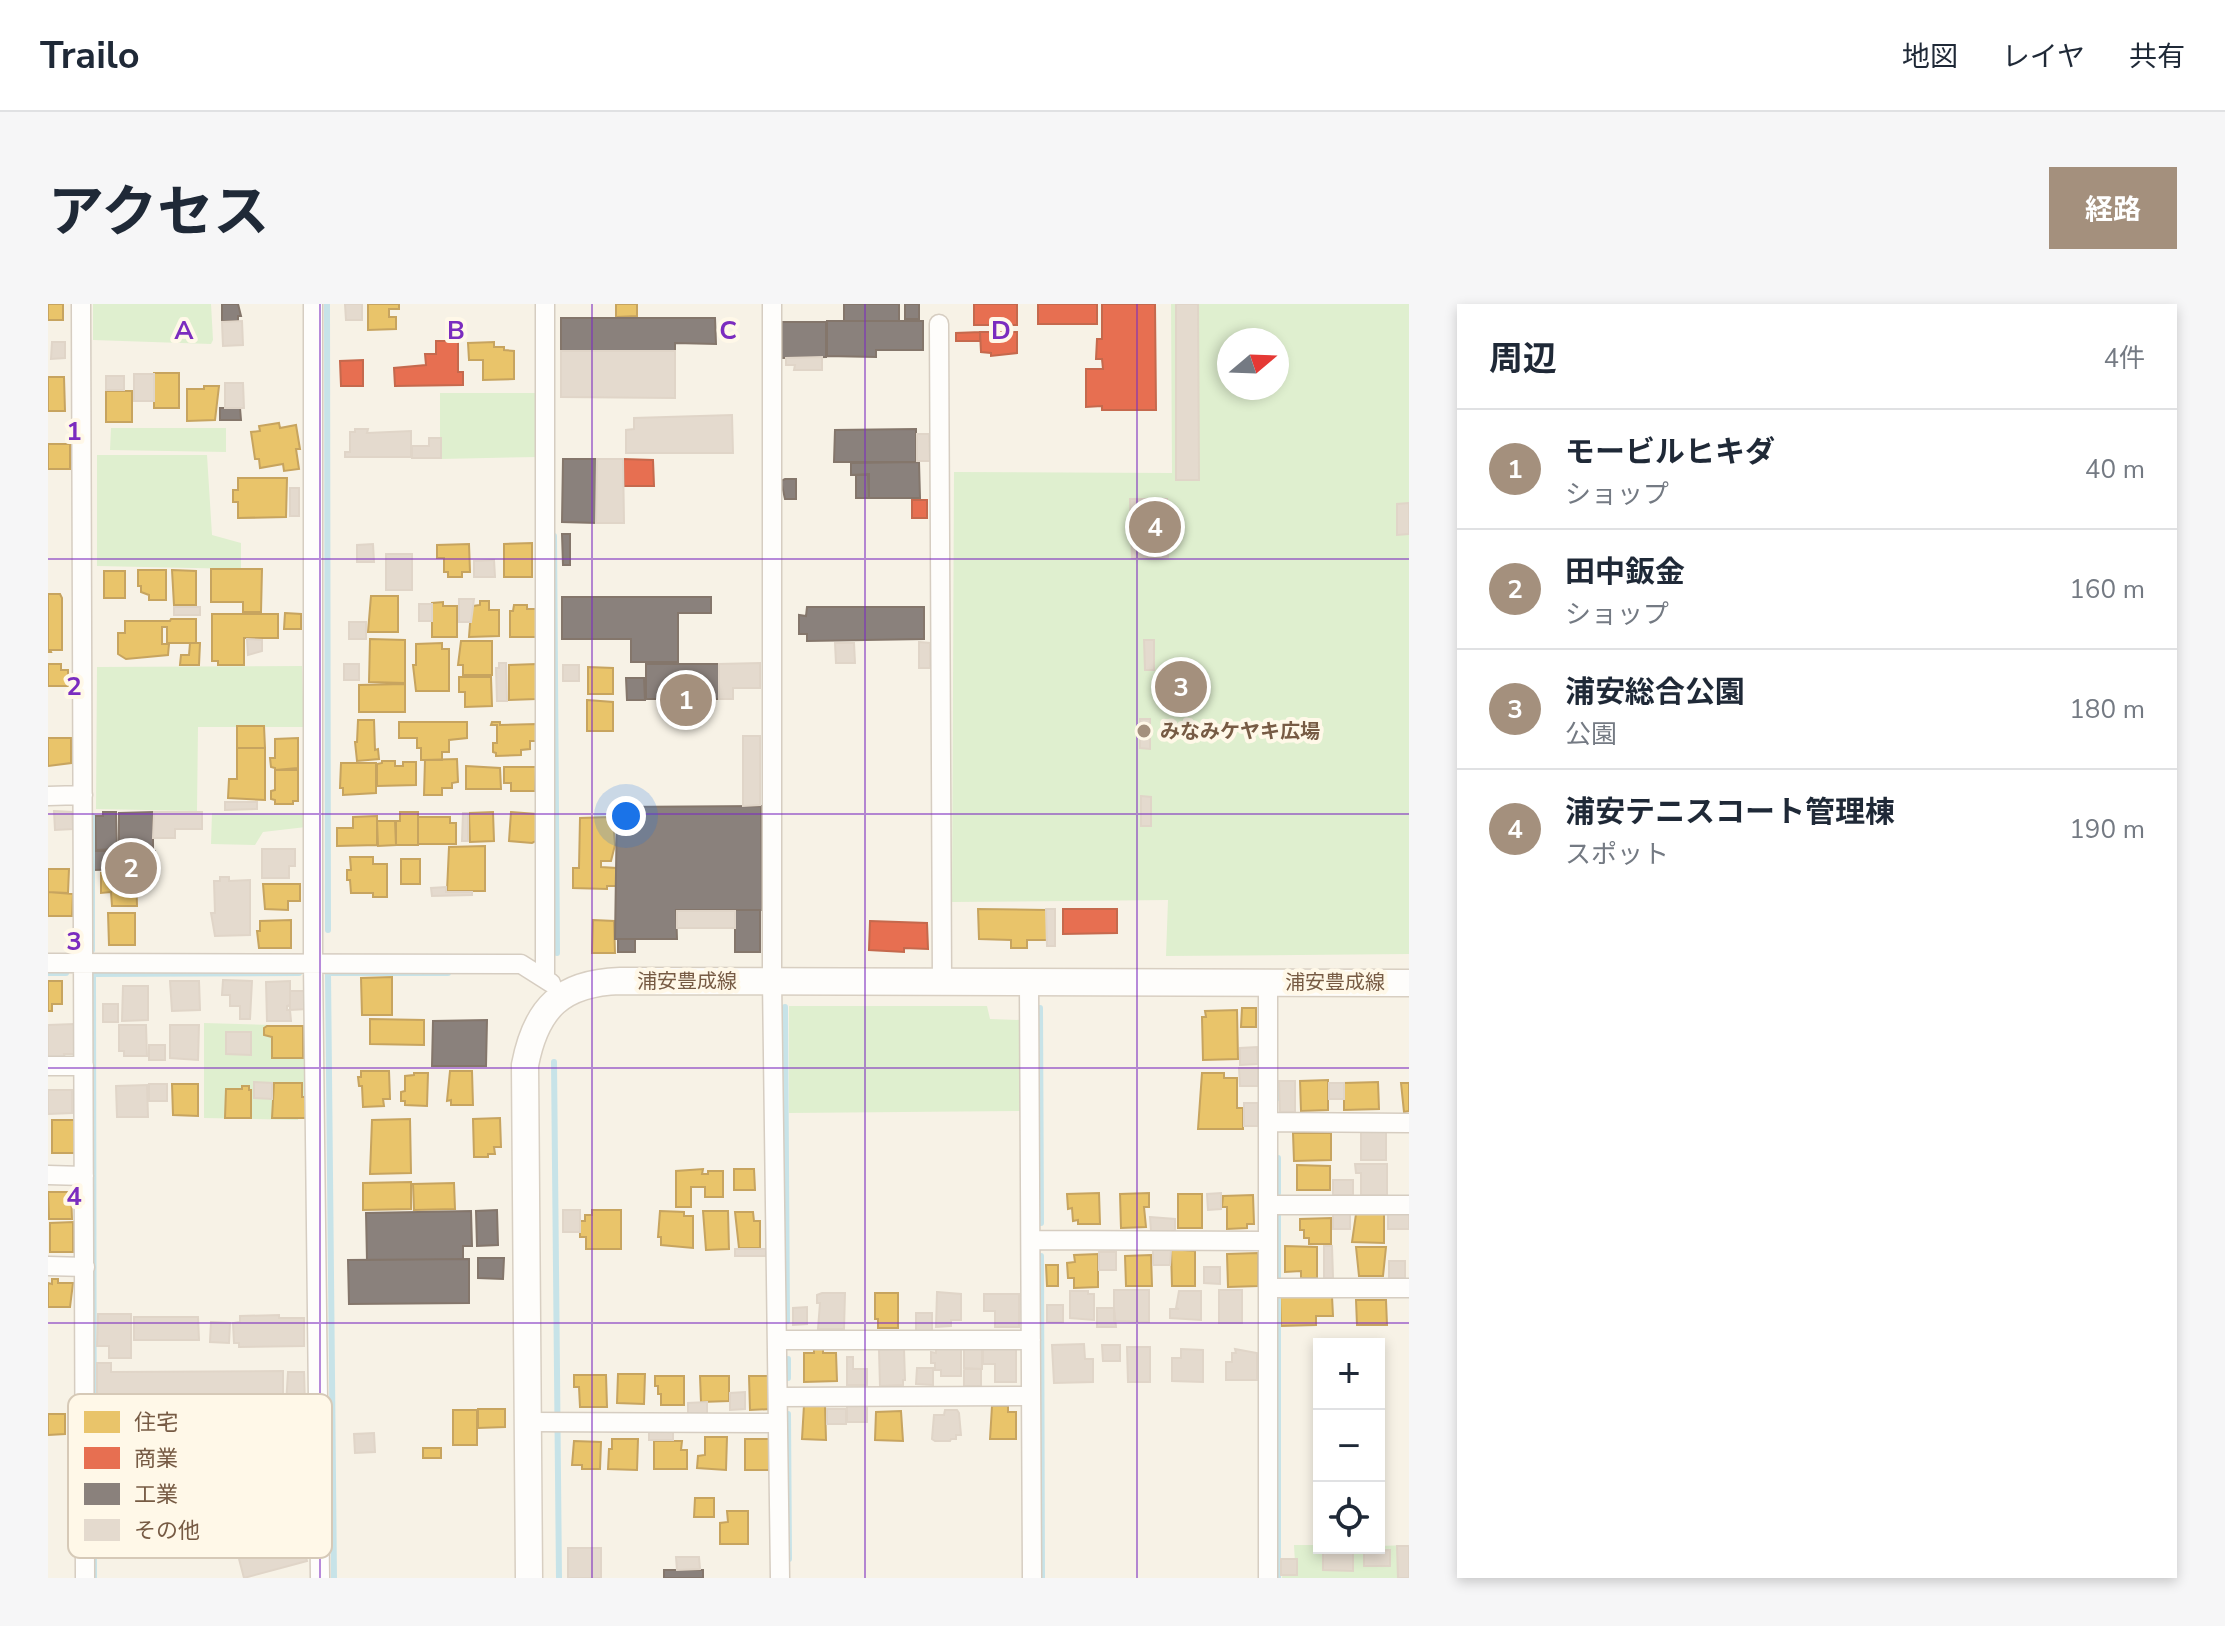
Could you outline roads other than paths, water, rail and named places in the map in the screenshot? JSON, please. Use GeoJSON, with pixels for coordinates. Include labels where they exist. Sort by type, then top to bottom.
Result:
{"type":"FeatureCollection","features":[{"type":"Feature","properties":{"kind":"main road","name":"浦安豊成線"},"geometry":{"type":"LineString","coordinates":[[529,1578],[547,1422],[525,1065],[531,1036],[554,987],[599,982],[772,980],[1409,983]]}},
{"type":"Feature","properties":{"kind":"street"},"geometry":{"type":"LineString","coordinates":[[81,304],[85,1394]]}},
{"type":"Feature","properties":{"kind":"street"},"geometry":{"type":"LineString","coordinates":[[313,304],[313,962],[318,1394]]}},
{"type":"Feature","properties":{"kind":"street"},"geometry":{"type":"LineString","coordinates":[[545,304],[554,987]]}},
{"type":"Feature","properties":{"kind":"street"},"geometry":{"type":"LineString","coordinates":[[772,304],[772,980],[780,1578]]}},
{"type":"Feature","properties":{"kind":"street"},"geometry":{"type":"LineString","coordinates":[[939,324],[942,982]]}},
{"type":"Feature","properties":{"kind":"street"},"geometry":{"type":"LineString","coordinates":[[48,796],[83,795]]}},
{"type":"Feature","properties":{"kind":"street"},"geometry":{"type":"LineString","coordinates":[[48,963],[521,964],[554,987]]}},
{"type":"Feature","properties":{"kind":"street"},"geometry":{"type":"LineString","coordinates":[[1268,982],[1268,1578]]}},
{"type":"Feature","properties":{"kind":"street"},"geometry":{"type":"LineString","coordinates":[[1029,983],[1032,1578]]}},
{"type":"Feature","properties":{"kind":"street"},"geometry":{"type":"LineString","coordinates":[[48,1066],[84,1066]]}},
{"type":"Feature","properties":{"kind":"street"},"geometry":{"type":"LineString","coordinates":[[1268,1122],[1409,1123]]}},
{"type":"Feature","properties":{"kind":"street"},"geometry":{"type":"LineString","coordinates":[[48,1175],[84,1176]]}},
{"type":"Feature","properties":{"kind":"street"},"geometry":{"type":"LineString","coordinates":[[1268,1205],[1409,1205]]}},
{"type":"Feature","properties":{"kind":"street"},"geometry":{"type":"LineString","coordinates":[[1031,1240],[1268,1241]]}},
{"type":"Feature","properties":{"kind":"street"},"geometry":{"type":"LineString","coordinates":[[48,1266],[85,1267]]}},
{"type":"Feature","properties":{"kind":"street"},"geometry":{"type":"LineString","coordinates":[[1268,1288],[1409,1288]]}},
{"type":"Feature","properties":{"kind":"street"},"geometry":{"type":"LineString","coordinates":[[777,1340],[1031,1340]]}},
{"type":"Feature","properties":{"kind":"street"},"geometry":{"type":"LineString","coordinates":[[778,1397],[1031,1396]]}},
{"type":"Feature","properties":{"kind":"street"},"geometry":{"type":"LineString","coordinates":[[547,1422],[778,1423]]}},
{"type":"Feature","properties":{"kind":"street"},"geometry":{"type":"LineString","coordinates":[[320,1558],[320,1578]]}},
{"type":"Feature","properties":{"kind":"waterway"},"geometry":{"type":"LineString","coordinates":[[327,304],[328,930]]}},
{"type":"Feature","properties":{"kind":"waterway"},"geometry":{"type":"LineString","coordinates":[[554,536],[557,953]]}},
{"type":"Feature","properties":{"kind":"waterway"},"geometry":{"type":"LineString","coordinates":[[92,816],[92,950]]}},
{"type":"Feature","properties":{"kind":"waterway"},"geometry":{"type":"LineString","coordinates":[[48,973],[66,973]]}},
{"type":"Feature","properties":{"kind":"waterway"},"geometry":{"type":"LineString","coordinates":[[94,1394],[93,974],[299,973]]}},
{"type":"Feature","properties":{"kind":"waterway"},"geometry":{"type":"LineString","coordinates":[[334,1578],[328,973],[448,973]]}},
{"type":"Feature","properties":{"kind":"waterway"},"geometry":{"type":"LineString","coordinates":[[785,1007],[787,1321]]}},
{"type":"Feature","properties":{"kind":"waterway"},"geometry":{"type":"LineString","coordinates":[[1040,1008],[1041,1223]]}},
{"type":"Feature","properties":{"kind":"waterway"},"geometry":{"type":"LineString","coordinates":[[554,1062],[559,1578]]}},
{"type":"Feature","properties":{"kind":"waterway"},"geometry":{"type":"LineString","coordinates":[[1278,1085],[1278,1098]]}},
{"type":"Feature","properties":{"kind":"waterway"},"geometry":{"type":"LineString","coordinates":[[1278,1158],[1278,1193]]}},
{"type":"Feature","properties":{"kind":"waterway"},"geometry":{"type":"LineString","coordinates":[[1278,1216],[1278,1277]]}},
{"type":"Feature","properties":{"kind":"waterway"},"geometry":{"type":"LineString","coordinates":[[1041,1256],[1042,1578]]}},
{"type":"Feature","properties":{"kind":"waterway"},"geometry":{"type":"LineString","coordinates":[[1278,1299],[1278,1578]]}},
{"type":"Feature","properties":{"kind":"waterway"},"geometry":{"type":"LineString","coordinates":[[788,1359],[788,1378]]}},
{"type":"Feature","properties":{"kind":"waterway"},"geometry":{"type":"LineString","coordinates":[[788,1414],[789,1559]]}},
{"type":"Feature","properties":{"kind":"waterway"},"geometry":{"type":"LineString","coordinates":[[94,1558],[94,1578]]}},
{"type":"Feature","properties":{"kind":"place","name":"浦安テニスコート管理棟"},"geometry":{"type":"Point","coordinates":[1155,527]}},
{"type":"Feature","properties":{"kind":"place","name":"浦安総合公園"},"geometry":{"type":"Point","coordinates":[1181,687]}},
{"type":"Feature","properties":{"kind":"place","name":"モービルヒキダ"},"geometry":{"type":"Point","coordinates":[686,700]}},
{"type":"Feature","properties":{"kind":"place","name":"みなみケヤキ広場"},"geometry":{"type":"Point","coordinates":[1144,731]}},
{"type":"Feature","properties":{"kind":"place","name":"田中鈑金"},"geometry":{"type":"Point","coordinates":[131,868]}}]}
